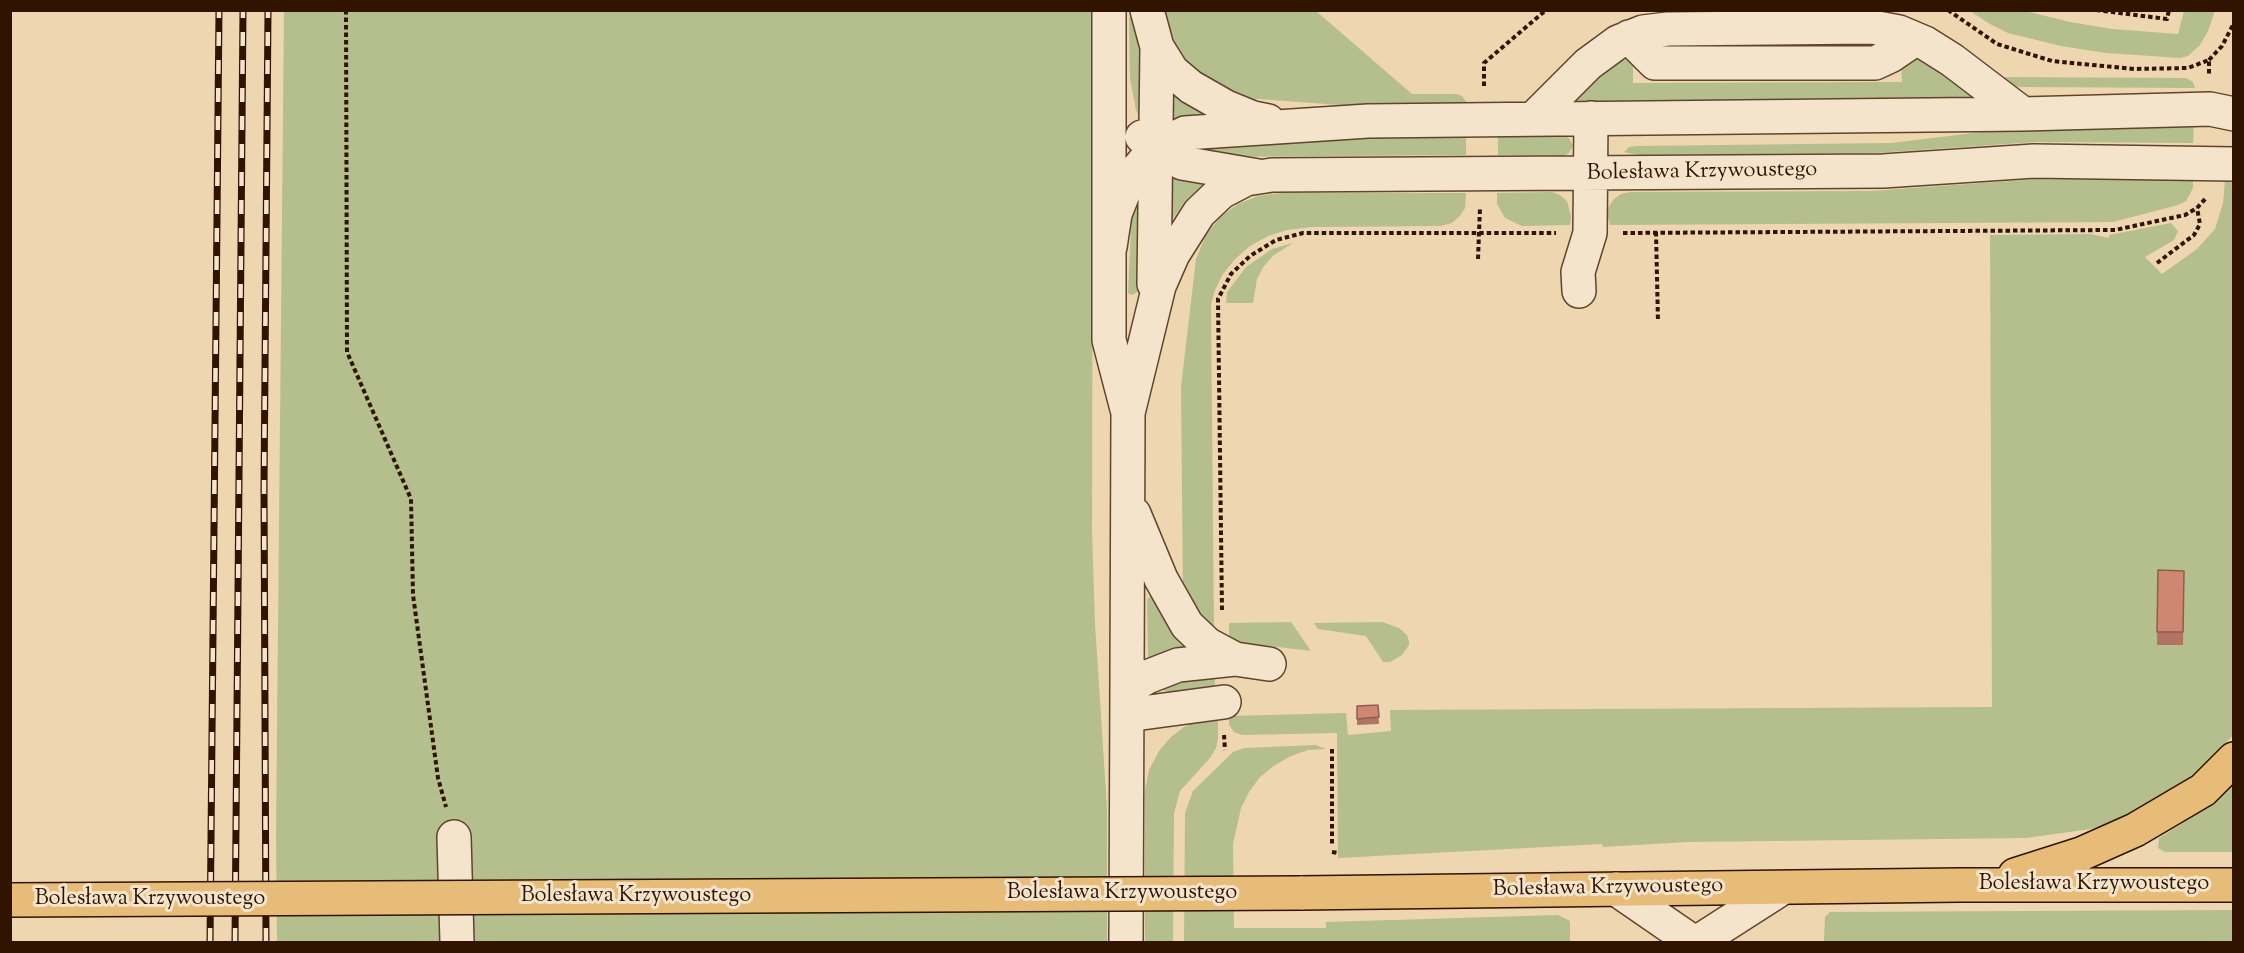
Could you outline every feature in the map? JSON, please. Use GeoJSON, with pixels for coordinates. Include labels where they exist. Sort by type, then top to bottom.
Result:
{"type":"FeatureCollection","features":[{"type":"Feature","properties":{"kind":"main road"},"geometry":{"type":"LineString","coordinates":[[1960,885],[2036,869],[2081,854],[2135,830],[2203,790],[2234,759]]}},
{"type":"Feature","properties":{"kind":"main road","name":"Bolesława Krzywoustego"},"geometry":{"type":"LineString","coordinates":[[10,900],[1300,892],[1960,885],[2234,885]]}},
{"type":"Feature","properties":{"kind":"street"},"geometry":{"type":"LineString","coordinates":[[1109,10],[1111,105],[1109,340],[1128,413]]}},
{"type":"Feature","properties":{"kind":"street"},"geometry":{"type":"LineString","coordinates":[[1126,942],[1128,413],[1153,310],[1157,47],[1147,10]]}},
{"type":"Feature","properties":{"kind":"street"},"geometry":{"type":"LineString","coordinates":[[1533,119],[1588,63],[1618,42],[1643,32],[1668,29],[1872,27],[1899,32],[1952,60],[2023,114]]}},
{"type":"Feature","properties":{"kind":"street"},"geometry":{"type":"LineString","coordinates":[[1157,47],[1172,71],[1213,101],[1253,118],[1290,126]]}},
{"type":"Feature","properties":{"kind":"street"},"geometry":{"type":"LineString","coordinates":[[1111,105],[1126,124],[1182,163],[1258,176]]}},
{"type":"Feature","properties":{"kind":"street"},"geometry":{"type":"LineString","coordinates":[[1110,247],[1115,214],[1122,195],[1138,167],[1156,147],[1185,133],[1368,121],[2222,111]]}},
{"type":"Feature","properties":{"kind":"street"},"geometry":{"type":"LineString","coordinates":[[1589,291],[1578,272],[1590,233],[1591,118]]}},
{"type":"Feature","properties":{"kind":"street","name":"Bolesława Krzywoustego"},"geometry":{"type":"LineString","coordinates":[[1153,310],[1166,270],[1199,213],[1221,192],[1258,176],[1883,171],[2034,161],[2221,164]]}},
{"type":"Feature","properties":{"kind":"street"},"geometry":{"type":"LineString","coordinates":[[1128,498],[1153,560],[1179,615],[1194,633],[1214,648],[1229,655],[1269,664]]}},
{"type":"Feature","properties":{"kind":"street"},"geometry":{"type":"LineString","coordinates":[[1127,702],[1147,677],[1178,665],[1229,655]]}},
{"type":"Feature","properties":{"kind":"street"},"geometry":{"type":"LineString","coordinates":[[1127,702],[1224,702]]}},
{"type":"Feature","properties":{"kind":"street"},"geometry":{"type":"LineString","coordinates":[[454,837],[457,942]]}},
{"type":"Feature","properties":{"kind":"street"},"geometry":{"type":"LineString","coordinates":[[1698,942],[1782,888]]}},
{"type":"Feature","properties":{"kind":"street"},"geometry":{"type":"LineString","coordinates":[[1616,889],[1693,942]]}},
{"type":"Feature","properties":{"kind":"path"},"geometry":{"type":"LineString","coordinates":[[346,10],[347,352],[411,500],[412,595],[438,778],[454,837]]}},
{"type":"Feature","properties":{"kind":"path"},"geometry":{"type":"LineString","coordinates":[[1948,10],[1997,44],[2052,61],[2134,69],[2188,68],[2209,60],[2222,46],[2234,23]]}},
{"type":"Feature","properties":{"kind":"path"},"geometry":{"type":"LineString","coordinates":[[2096,10],[2167,20],[2169,10]]}},
{"type":"Feature","properties":{"kind":"path"},"geometry":{"type":"LineString","coordinates":[[2209,60],[2222,111]]}},
{"type":"Feature","properties":{"kind":"path"},"geometry":{"type":"LineString","coordinates":[[1229,655],[1218,299],[1232,274],[1250,256],[1276,240],[1303,233],[2115,230],[2185,215],[2197,208],[2207,198],[2221,164]]}},
{"type":"Feature","properties":{"kind":"path"},"geometry":{"type":"LineString","coordinates":[[2157,263],[2194,235],[2200,224],[2197,208]]}},
{"type":"Feature","properties":{"kind":"path"},"geometry":{"type":"LineString","coordinates":[[1656,232],[1658,322]]}},
{"type":"Feature","properties":{"kind":"path"},"geometry":{"type":"LineString","coordinates":[[1478,258],[1479,233]]}},
{"type":"Feature","properties":{"kind":"path"},"geometry":{"type":"LineString","coordinates":[[1224,702],[1225,750]]}},
{"type":"Feature","properties":{"kind":"path"},"geometry":{"type":"LineString","coordinates":[[1332,749],[1332,846]]}},
{"type":"Feature","properties":{"kind":"path"},"geometry":{"type":"LineString","coordinates":[[1332,852],[1338,853]]}},
{"type":"Feature","properties":{"kind":"green space"},"geometry":{"type":"Polygon","coordinates":[[[284,11],[1093,11],[1092,531],[1095,624],[1107,808],[1107,942],[277,942],[276,835],[284,11]]]}},
{"type":"Feature","properties":{"kind":"green space"},"geometry":{"type":"Polygon","coordinates":[[[1157,11],[1316,11],[1412,94],[1457,94],[1462,96],[1467,103],[1407,110],[1245,98],[1189,72],[1157,11]]]}},
{"type":"Feature","properties":{"kind":"green space"},"geometry":{"type":"Polygon","coordinates":[[[1970,11],[2025,11],[2112,29],[2178,34],[2184,11],[2215,11],[2200,45],[2188,56],[2180,58],[2106,53],[2061,46],[2008,33],[1970,11]]]}},
{"type":"Feature","properties":{"kind":"green space"},"geometry":{"type":"Polygon","coordinates":[[[1133,13],[1138,17],[1147,118],[1141,119],[1136,110],[1130,79],[1129,18],[1133,13]]]}},
{"type":"Feature","properties":{"kind":"green space"},"geometry":{"type":"Polygon","coordinates":[[[1901,57],[1922,60],[1959,83],[1976,100],[1566,104],[1619,61],[1633,58],[1633,83],[1902,82],[1901,57]]]}},
{"type":"Feature","properties":{"kind":"green space"},"geometry":{"type":"Polygon","coordinates":[[[1998,77],[2186,78],[2193,82],[2195,88],[2020,87],[2013,86],[1998,77]]]}},
{"type":"Feature","properties":{"kind":"green space"},"geometry":{"type":"Polygon","coordinates":[[[1171,87],[1222,114],[1172,124],[1171,87]]]}},
{"type":"Feature","properties":{"kind":"green space"},"geometry":{"type":"Polygon","coordinates":[[[2040,125],[2194,126],[2193,143],[2035,142],[1875,153],[1638,155],[1624,152],[1629,147],[1637,146],[1891,143],[2040,125]]]}},
{"type":"Feature","properties":{"kind":"green space"},"geometry":{"type":"Polygon","coordinates":[[[1564,136],[1569,138],[1573,146],[1564,156],[1498,155],[1498,137],[1564,136]]]}},
{"type":"Feature","properties":{"kind":"green space"},"geometry":{"type":"Polygon","coordinates":[[[1466,137],[1466,155],[1212,157],[1176,147],[1208,138],[1466,137]]]}},
{"type":"Feature","properties":{"kind":"green space"},"geometry":{"type":"Polygon","coordinates":[[[1171,173],[1207,181],[1184,202],[1170,223],[1171,173]]]}},
{"type":"Feature","properties":{"kind":"green space"},"geometry":{"type":"Polygon","coordinates":[[[1149,174],[1137,292],[1132,295],[1128,293],[1132,207],[1149,174]]]}},
{"type":"Feature","properties":{"kind":"green space"},"geometry":{"type":"Polygon","coordinates":[[[2037,179],[2193,180],[2193,188],[2186,201],[2178,205],[2113,222],[1610,225],[1607,214],[1614,199],[1630,192],[1871,191],[2037,179]]]}},
{"type":"Feature","properties":{"kind":"green space"},"geometry":{"type":"Polygon","coordinates":[[[2225,181],[2233,183],[2233,735],[2201,770],[2182,785],[2143,809],[2091,829],[2026,838],[1688,842],[1603,847],[1602,844],[1338,858],[1337,733],[1242,735],[1234,732],[1229,725],[1229,716],[1346,713],[1348,735],[1391,731],[1390,710],[1992,707],[1990,235],[2090,234],[2109,238],[2109,235],[2171,223],[2178,231],[2174,240],[2145,257],[2162,274],[2197,249],[2215,229],[2223,203],[2225,181]]]}},
{"type":"Feature","properties":{"kind":"green space"},"geometry":{"type":"Polygon","coordinates":[[[1552,192],[1567,201],[1571,216],[1570,225],[1522,226],[1505,218],[1497,204],[1497,193],[1552,192]]]}},
{"type":"Feature","properties":{"kind":"green space"},"geometry":{"type":"Polygon","coordinates":[[[1280,193],[1466,193],[1465,208],[1452,223],[1441,226],[1312,227],[1287,230],[1268,236],[1250,246],[1223,274],[1211,305],[1214,636],[1183,593],[1181,387],[1196,259],[1205,237],[1220,217],[1238,204],[1258,196],[1280,193]]]}},
{"type":"Feature","properties":{"kind":"green space"},"geometry":{"type":"Polygon","coordinates":[[[1293,243],[1274,255],[1264,266],[1257,279],[1253,303],[1226,303],[1227,292],[1246,267],[1272,249],[1293,243]]]}},
{"type":"Feature","properties":{"kind":"green space"},"geometry":{"type":"Polygon","coordinates":[[[1154,597],[1192,650],[1148,659],[1147,599],[1154,597]]]}},
{"type":"Feature","properties":{"kind":"green space"},"geometry":{"type":"Polygon","coordinates":[[[1291,622],[1311,651],[1229,641],[1229,623],[1291,622]]]}},
{"type":"Feature","properties":{"kind":"green space"},"geometry":{"type":"Polygon","coordinates":[[[1382,622],[1399,628],[1407,635],[1409,641],[1402,655],[1390,662],[1383,662],[1366,636],[1318,629],[1314,623],[1382,622]]]}},
{"type":"Feature","properties":{"kind":"green space"},"geometry":{"type":"Polygon","coordinates":[[[1215,675],[1215,691],[1167,692],[1160,688],[1161,684],[1215,675]]]}},
{"type":"Feature","properties":{"kind":"green space"},"geometry":{"type":"Polygon","coordinates":[[[1218,717],[1216,748],[1210,758],[1180,791],[1174,813],[1173,942],[1145,942],[1145,790],[1149,770],[1159,751],[1184,727],[1200,720],[1218,717]]]}},
{"type":"Feature","properties":{"kind":"green space"},"geometry":{"type":"Polygon","coordinates":[[[1315,745],[1326,749],[1308,750],[1275,765],[1260,777],[1241,808],[1233,844],[1234,928],[1326,928],[1326,922],[1558,915],[1570,921],[1570,942],[1184,942],[1185,813],[1193,791],[1233,752],[1244,748],[1315,745]]]}},
{"type":"Feature","properties":{"kind":"green space"},"geometry":{"type":"Polygon","coordinates":[[[2233,783],[2233,852],[2165,852],[2158,848],[2159,838],[2194,816],[2233,783]]]}},
{"type":"Feature","properties":{"kind":"green space"},"geometry":{"type":"Polygon","coordinates":[[[2233,910],[2233,942],[1824,942],[1825,917],[1830,912],[2233,910]]]}},
{"type":"Feature","properties":{"kind":"building"},"geometry":{"type":"Polygon","coordinates":[[[2158,570],[2184,571],[2183,632],[2157,632],[2158,570]]]}},
{"type":"Feature","properties":{"kind":"building"},"geometry":{"type":"Polygon","coordinates":[[[1378,705],[1379,717],[1357,719],[1357,706],[1378,705]]]}},
{"type":"Feature","properties":{"kind":"railway"},"geometry":{"type":"LineString","coordinates":[[210,942],[219,10]]}},
{"type":"Feature","properties":{"kind":"railway"},"geometry":{"type":"LineString","coordinates":[[235,942],[243,10]]}},
{"type":"Feature","properties":{"kind":"railway"},"geometry":{"type":"LineString","coordinates":[[266,942],[264,488],[268,10]]}}]}
